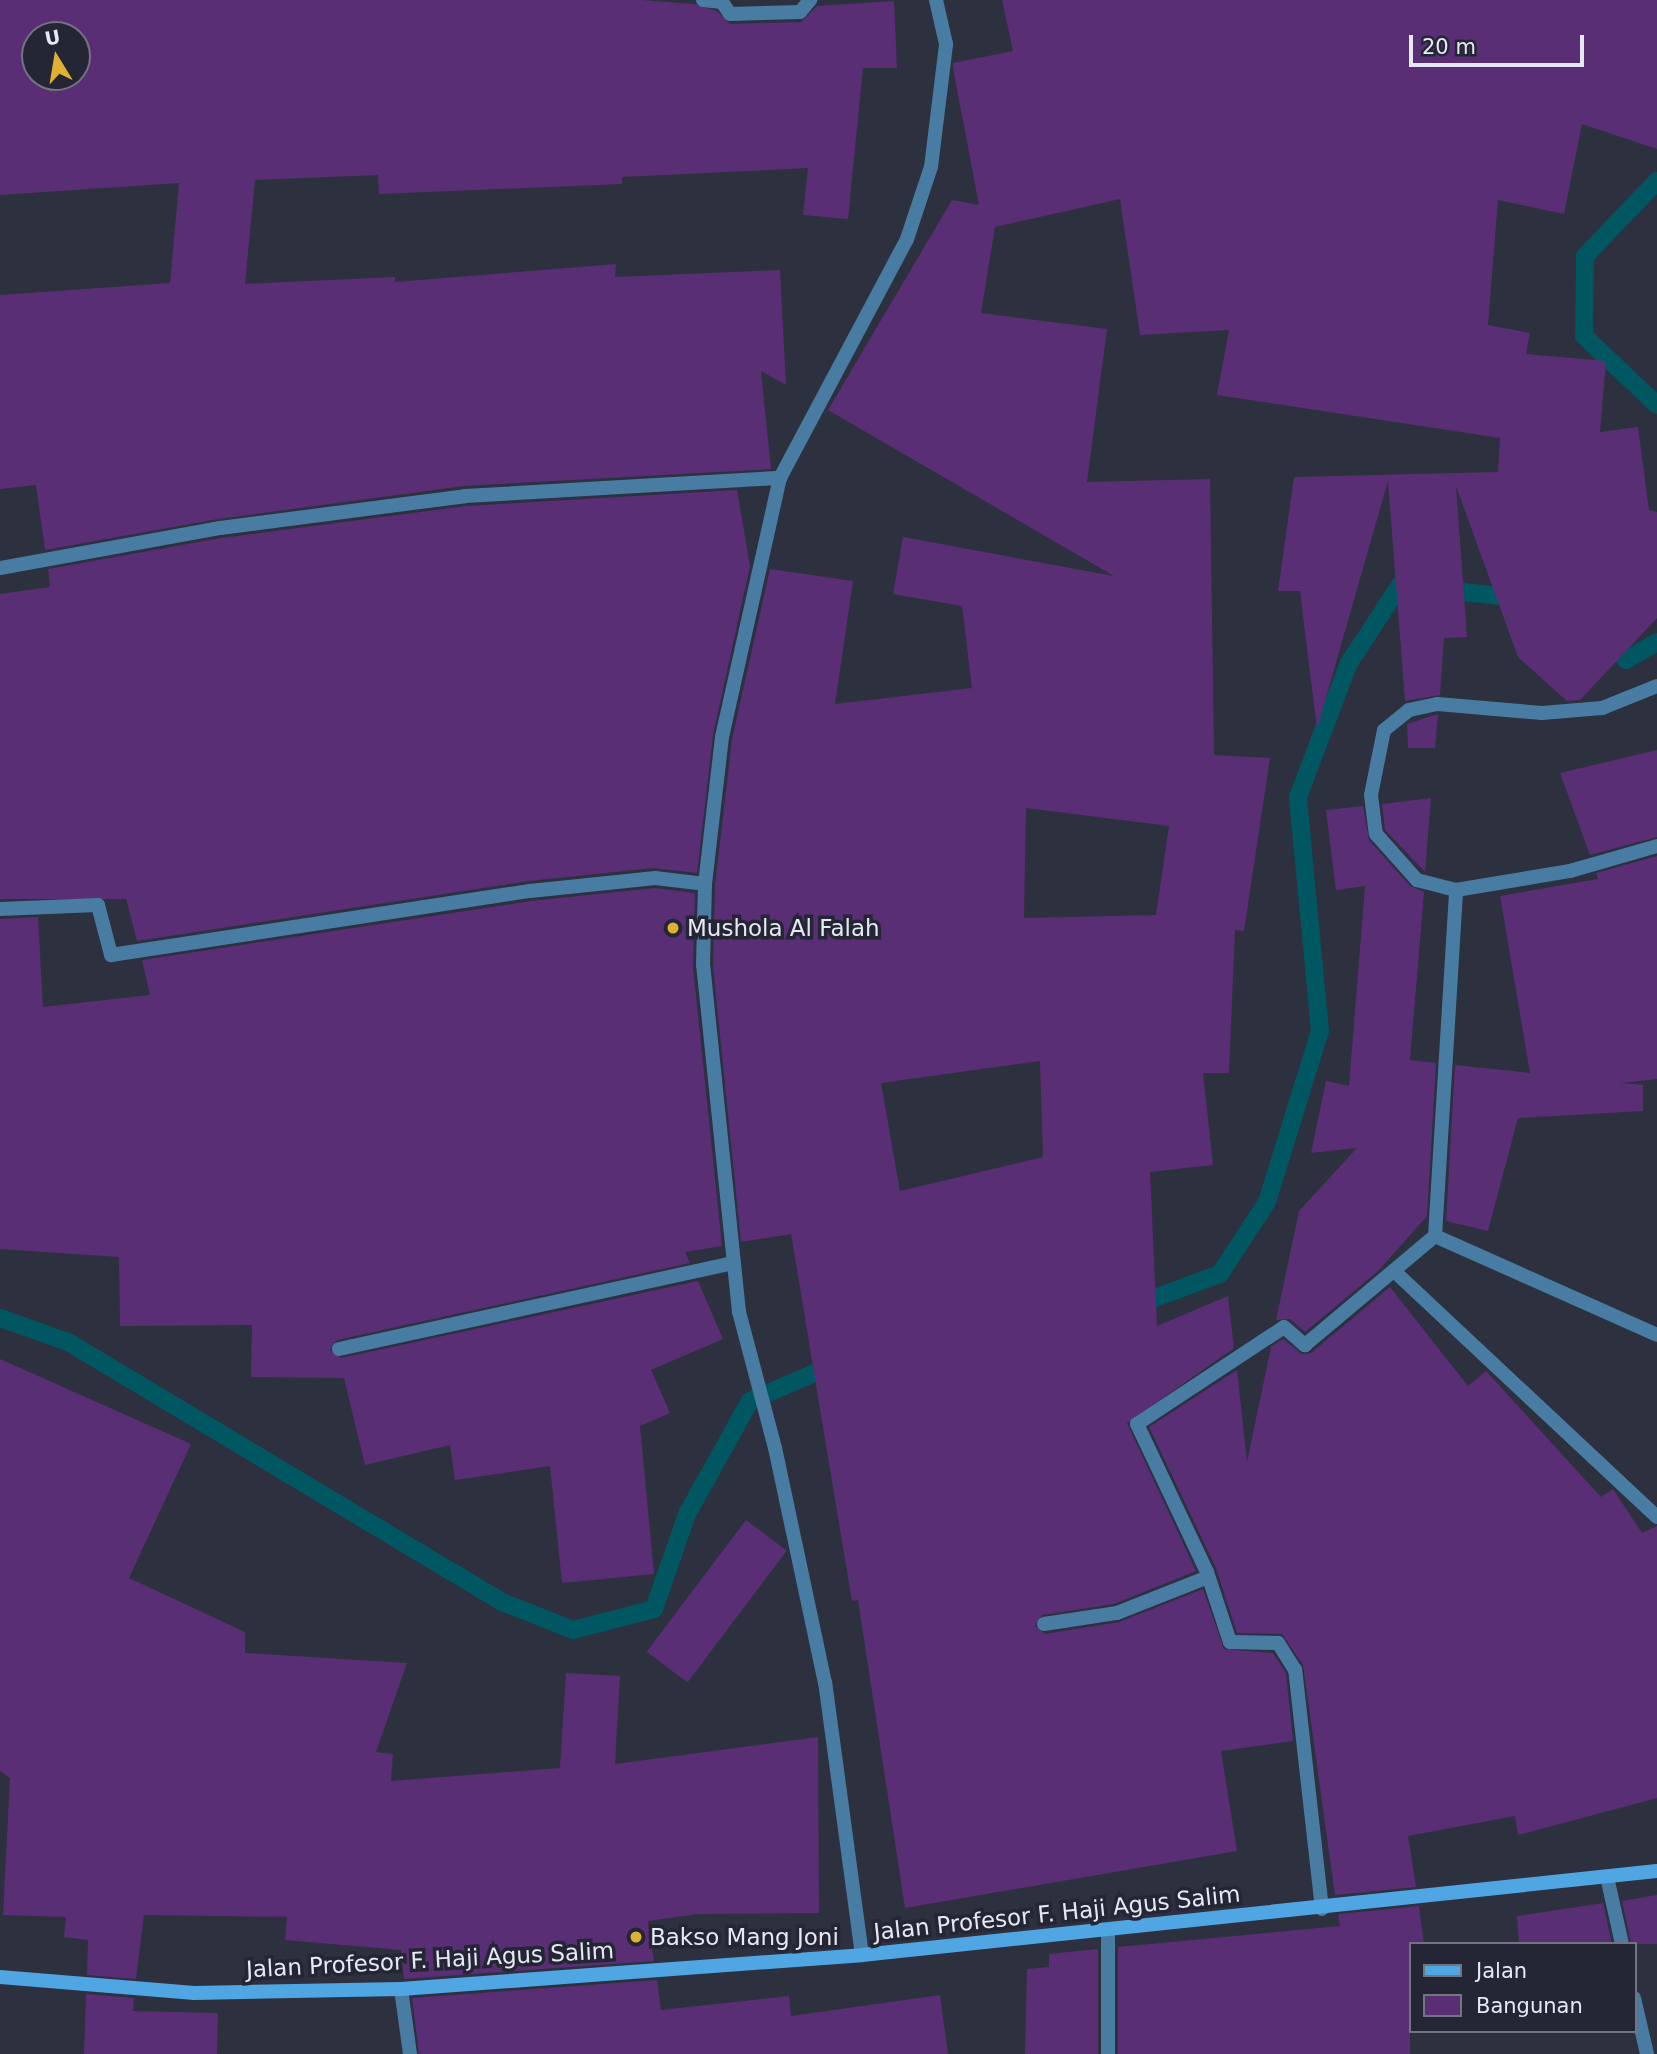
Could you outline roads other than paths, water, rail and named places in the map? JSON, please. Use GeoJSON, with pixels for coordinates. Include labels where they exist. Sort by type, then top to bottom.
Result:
{"type":"FeatureCollection","features":[{"type":"Feature","properties":{"kind":"main road","name":"Jalan Profesor F. Haji Agus Salim"},"geometry":{"type":"LineString","coordinates":[[0,1977],[194,1993],[401,1989],[862,1955],[1322,1909],[1657,1871]]}},
{"type":"Feature","properties":{"kind":"street"},"geometry":{"type":"LineString","coordinates":[[703,0],[722,2],[730,14],[800,12],[810,0]]}},
{"type":"Feature","properties":{"kind":"street"},"geometry":{"type":"LineString","coordinates":[[862,1955],[825,1683],[775,1448],[739,1312],[703,967],[705,884],[722,737],[779,478],[907,239],[931,167],[946,44],[936,0]]}},
{"type":"Feature","properties":{"kind":"street"},"geometry":{"type":"LineString","coordinates":[[0,568],[220,528],[465,496],[779,478]]}},
{"type":"Feature","properties":{"kind":"street"},"geometry":{"type":"LineString","coordinates":[[1657,686],[1590,709],[1542,713],[1437,704],[1409,710],[1384,730],[1371,795],[1376,834],[1417,880],[1456,890],[1570,871],[1657,846]]}},
{"type":"Feature","properties":{"kind":"street"},"geometry":{"type":"LineString","coordinates":[[0,909],[98,905],[111,955],[530,891],[655,877],[705,884]]}},
{"type":"Feature","properties":{"kind":"street"},"geometry":{"type":"LineString","coordinates":[[1322,1909],[1295,1670],[1278,1643],[1230,1642],[1208,1577],[1137,1423],[1284,1327],[1306,1345],[1435,1236],[1456,890]]}},
{"type":"Feature","properties":{"kind":"street"},"geometry":{"type":"LineString","coordinates":[[1435,1236],[1657,1335]]}},
{"type":"Feature","properties":{"kind":"street"},"geometry":{"type":"LineString","coordinates":[[339,1349],[734,1263]]}},
{"type":"Feature","properties":{"kind":"street"},"geometry":{"type":"LineString","coordinates":[[1394,1271],[1657,1517]]}},
{"type":"Feature","properties":{"kind":"street"},"geometry":{"type":"LineString","coordinates":[[1044,1624],[1117,1613],[1208,1577]]}},
{"type":"Feature","properties":{"kind":"street"},"geometry":{"type":"LineString","coordinates":[[1607,1877],[1622,1942]]}},
{"type":"Feature","properties":{"kind":"street"},"geometry":{"type":"LineString","coordinates":[[1108,1931],[1108,2054]]}},
{"type":"Feature","properties":{"kind":"street"},"geometry":{"type":"LineString","coordinates":[[401,1989],[410,2054]]}},
{"type":"Feature","properties":{"kind":"street"},"geometry":{"type":"LineString","coordinates":[[1636,2007],[1647,2054]]}},
{"type":"Feature","properties":{"kind":"waterway"},"geometry":{"type":"LineString","coordinates":[[1657,181],[1585,256],[1584,336],[1657,405]]}},
{"type":"Feature","properties":{"kind":"waterway"},"geometry":{"type":"LineString","coordinates":[[1136,1305],[1220,1274],[1267,1202],[1320,1031],[1298,797],[1349,663],[1400,585],[1518,598]]}},
{"type":"Feature","properties":{"kind":"waterway"},"geometry":{"type":"LineString","coordinates":[[1607,637],[1626,660],[1657,642]]}},
{"type":"Feature","properties":{"kind":"waterway"},"geometry":{"type":"LineString","coordinates":[[0,1318],[68,1342],[502,1602],[573,1630],[654,1609],[687,1514],[750,1401],[835,1364]]}},
{"type":"Feature","properties":{"kind":"place","name":"Mushola Al Falah"},"geometry":{"type":"Point","coordinates":[673,928]}},
{"type":"Feature","properties":{"kind":"place","name":"Bakso Mang Joni"},"geometry":{"type":"Point","coordinates":[636,1937]}}]}
